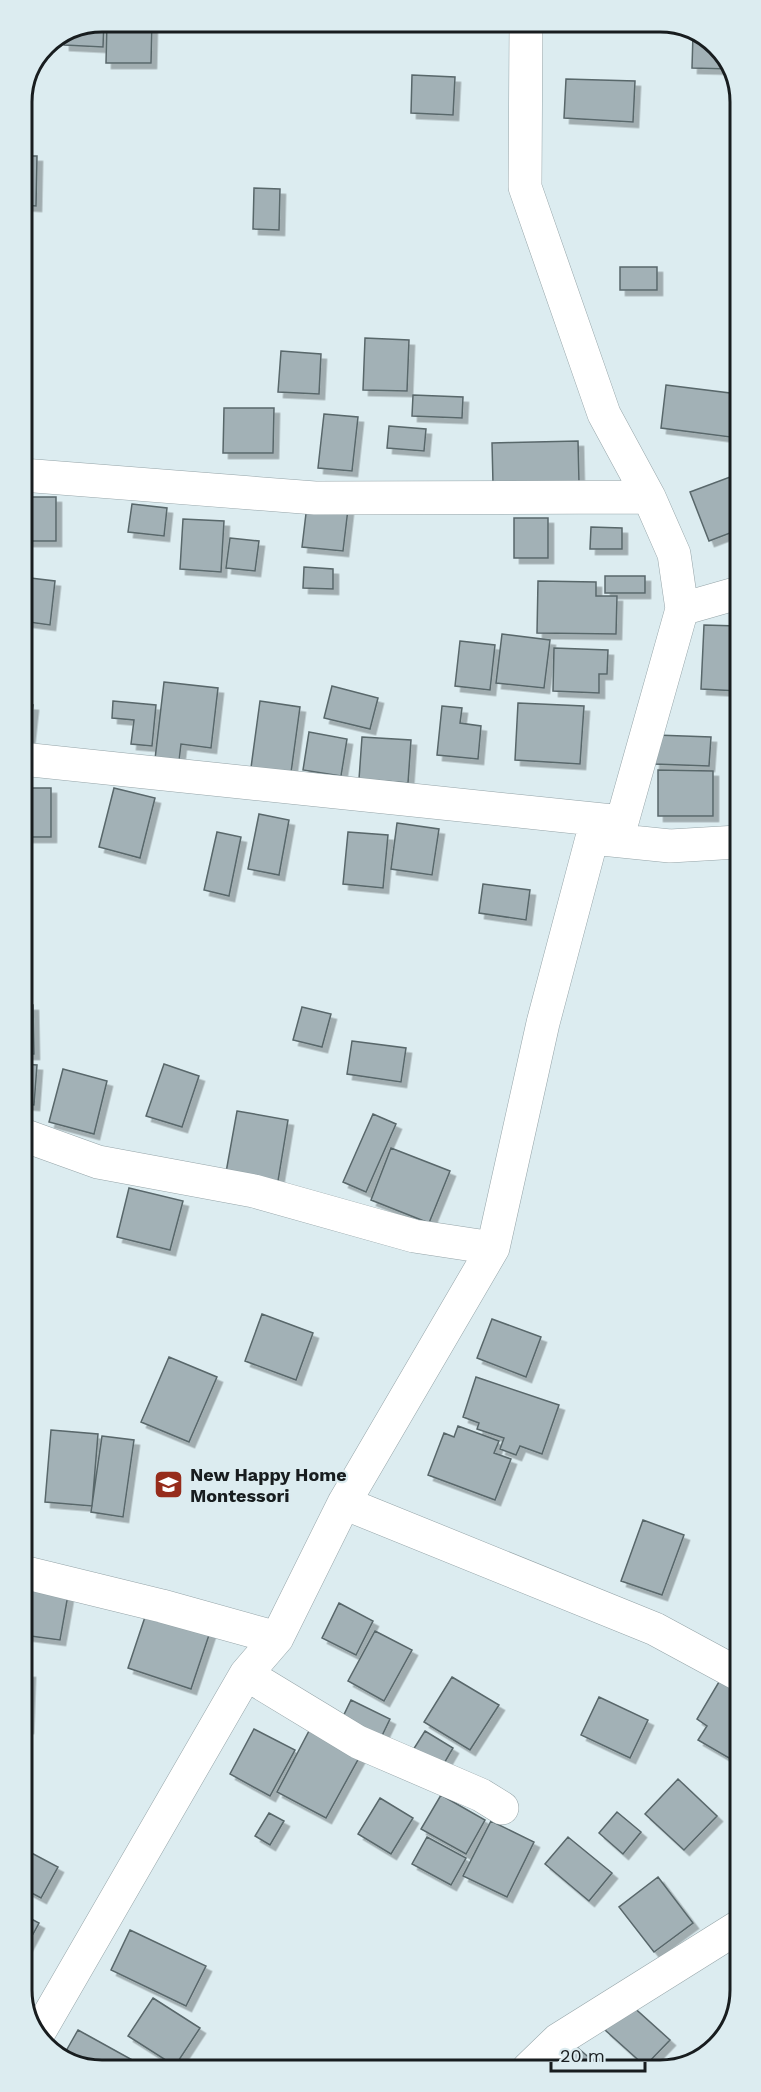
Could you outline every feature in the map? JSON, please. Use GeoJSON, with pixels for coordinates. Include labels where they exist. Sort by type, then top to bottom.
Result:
{"type":"FeatureCollection","features":[{"type":"Feature","properties":{"kind":"street"},"geometry":{"type":"LineString","coordinates":[[42,2028],[246,1674],[277,1638],[344,1503],[493,1248],[543,1023],[592,838],[622,822],[682,609],[674,554],[648,497],[604,414],[525,188],[526,32]]}},
{"type":"Feature","properties":{"kind":"street"},"geometry":{"type":"LineString","coordinates":[[32,476],[315,498],[648,497]]}},
{"type":"Feature","properties":{"kind":"street"},"geometry":{"type":"LineString","coordinates":[[682,609],[729,596]]}},
{"type":"Feature","properties":{"kind":"street"},"geometry":{"type":"LineString","coordinates":[[32,760],[622,822]]}},
{"type":"Feature","properties":{"kind":"street"},"geometry":{"type":"LineString","coordinates":[[592,838],[670,846],[729,843]]}},
{"type":"Feature","properties":{"kind":"street"},"geometry":{"type":"LineString","coordinates":[[32,1139],[98,1161],[254,1191],[414,1236],[493,1248]]}},
{"type":"Feature","properties":{"kind":"street"},"geometry":{"type":"LineString","coordinates":[[344,1503],[655,1629],[729,1669]]}},
{"type":"Feature","properties":{"kind":"street"},"geometry":{"type":"LineString","coordinates":[[32,1574],[162,1606],[277,1638]]}},
{"type":"Feature","properties":{"kind":"street"},"geometry":{"type":"LineString","coordinates":[[246,1674],[358,1742],[481,1795],[502,1808]]}},
{"type":"Feature","properties":{"kind":"street"},"geometry":{"type":"LineString","coordinates":[[537,2060],[558,2040],[729,1933]]}},
{"type":"Feature","properties":{"kind":"building"},"geometry":{"type":"Polygon","coordinates":[[[104,32],[103,47],[64,45],[66,41],[79,35],[104,32]]]}},
{"type":"Feature","properties":{"kind":"building"},"geometry":{"type":"Polygon","coordinates":[[[107,32],[152,32],[151,63],[106,63],[107,32]]]}},
{"type":"Feature","properties":{"kind":"building"},"geometry":{"type":"Polygon","coordinates":[[[693,40],[709,52],[721,69],[692,68],[693,40]]]}},
{"type":"Feature","properties":{"kind":"building"},"geometry":{"type":"Polygon","coordinates":[[[412,75],[455,77],[453,115],[411,113],[412,75]]]}},
{"type":"Feature","properties":{"kind":"building"},"geometry":{"type":"Polygon","coordinates":[[[566,79],[635,81],[633,122],[564,118],[566,79]]]}},
{"type":"Feature","properties":{"kind":"building"},"geometry":{"type":"Polygon","coordinates":[[[32,156],[37,156],[36,206],[32,206],[32,156]]]}},
{"type":"Feature","properties":{"kind":"building"},"geometry":{"type":"Polygon","coordinates":[[[254,188],[280,189],[279,230],[253,229],[254,188]]]}},
{"type":"Feature","properties":{"kind":"building"},"geometry":{"type":"Polygon","coordinates":[[[620,267],[657,267],[657,290],[620,290],[620,267]]]}},
{"type":"Feature","properties":{"kind":"building"},"geometry":{"type":"Polygon","coordinates":[[[365,338],[409,340],[407,391],[363,390],[365,338]]]}},
{"type":"Feature","properties":{"kind":"building"},"geometry":{"type":"Polygon","coordinates":[[[281,351],[321,354],[319,394],[278,392],[281,351]]]}},
{"type":"Feature","properties":{"kind":"building"},"geometry":{"type":"Polygon","coordinates":[[[666,385],[729,393],[729,437],[661,428],[666,385]]]}},
{"type":"Feature","properties":{"kind":"building"},"geometry":{"type":"Polygon","coordinates":[[[413,395],[463,397],[462,418],[412,416],[413,395]]]}},
{"type":"Feature","properties":{"kind":"building"},"geometry":{"type":"Polygon","coordinates":[[[224,408],[274,408],[273,453],[223,453],[224,408]]]}},
{"type":"Feature","properties":{"kind":"building"},"geometry":{"type":"Polygon","coordinates":[[[324,414],[358,417],[352,471],[318,468],[324,414]]]}},
{"type":"Feature","properties":{"kind":"building"},"geometry":{"type":"Polygon","coordinates":[[[389,426],[426,429],[424,451],[387,448],[389,426]]]}},
{"type":"Feature","properties":{"kind":"building"},"geometry":{"type":"Polygon","coordinates":[[[578,441],[579,482],[493,484],[492,443],[578,441]]]}},
{"type":"Feature","properties":{"kind":"building"},"geometry":{"type":"Polygon","coordinates":[[[729,477],[729,533],[709,541],[690,492],[729,477]]]}},
{"type":"Feature","properties":{"kind":"building"},"geometry":{"type":"Polygon","coordinates":[[[32,497],[56,497],[56,541],[32,541],[32,497]]]}},
{"type":"Feature","properties":{"kind":"building"},"geometry":{"type":"Polygon","coordinates":[[[132,504],[167,508],[164,536],[128,532],[132,504]]]}},
{"type":"Feature","properties":{"kind":"building"},"geometry":{"type":"Polygon","coordinates":[[[307,505],[348,509],[343,551],[302,547],[307,505]]]}},
{"type":"Feature","properties":{"kind":"building"},"geometry":{"type":"Polygon","coordinates":[[[514,518],[548,518],[548,558],[514,558],[514,518]]]}},
{"type":"Feature","properties":{"kind":"building"},"geometry":{"type":"Polygon","coordinates":[[[183,519],[224,521],[221,572],[180,569],[183,519]]]}},
{"type":"Feature","properties":{"kind":"building"},"geometry":{"type":"Polygon","coordinates":[[[591,527],[622,528],[622,549],[590,549],[591,527]]]}},
{"type":"Feature","properties":{"kind":"building"},"geometry":{"type":"Polygon","coordinates":[[[230,538],[259,541],[255,571],[226,568],[230,538]]]}},
{"type":"Feature","properties":{"kind":"building"},"geometry":{"type":"Polygon","coordinates":[[[304,567],[333,569],[333,589],[303,588],[304,567]]]}},
{"type":"Feature","properties":{"kind":"building"},"geometry":{"type":"Polygon","coordinates":[[[605,576],[645,576],[645,593],[605,593],[605,576]]]}},
{"type":"Feature","properties":{"kind":"building"},"geometry":{"type":"Polygon","coordinates":[[[32,578],[55,581],[50,625],[32,622],[32,578]]]}},
{"type":"Feature","properties":{"kind":"building"},"geometry":{"type":"Polygon","coordinates":[[[538,581],[596,582],[596,596],[617,596],[616,634],[537,633],[538,581]]]}},
{"type":"Feature","properties":{"kind":"building"},"geometry":{"type":"Polygon","coordinates":[[[704,625],[729,626],[729,691],[701,689],[704,625]]]}},
{"type":"Feature","properties":{"kind":"building"},"geometry":{"type":"Polygon","coordinates":[[[502,634],[550,640],[544,688],[496,683],[502,634]]]}},
{"type":"Feature","properties":{"kind":"building"},"geometry":{"type":"Polygon","coordinates":[[[460,641],[495,645],[490,690],[455,686],[460,641]]]}},
{"type":"Feature","properties":{"kind":"building"},"geometry":{"type":"Polygon","coordinates":[[[554,648],[608,650],[607,674],[599,674],[599,693],[553,691],[554,648]]]}},
{"type":"Feature","properties":{"kind":"building"},"geometry":{"type":"Polygon","coordinates":[[[164,682],[218,688],[211,748],[181,744],[179,761],[155,759],[164,682]]]}},
{"type":"Feature","properties":{"kind":"building"},"geometry":{"type":"Polygon","coordinates":[[[332,686],[378,698],[370,729],[324,718],[332,686]]]}},
{"type":"Feature","properties":{"kind":"building"},"geometry":{"type":"Polygon","coordinates":[[[113,701],[156,705],[152,746],[131,744],[134,720],[112,718],[113,701]]]}},
{"type":"Feature","properties":{"kind":"building"},"geometry":{"type":"Polygon","coordinates":[[[260,701],[300,707],[290,780],[250,775],[260,701]]]}},
{"type":"Feature","properties":{"kind":"building"},"geometry":{"type":"Polygon","coordinates":[[[518,703],[584,706],[580,764],[515,760],[518,703]]]}},
{"type":"Feature","properties":{"kind":"building"},"geometry":{"type":"Polygon","coordinates":[[[442,706],[462,708],[460,723],[481,726],[478,759],[437,755],[442,706]]]}},
{"type":"Feature","properties":{"kind":"building"},"geometry":{"type":"Polygon","coordinates":[[[309,732],[347,739],[341,776],[303,770],[309,732]]]}},
{"type":"Feature","properties":{"kind":"building"},"geometry":{"type":"Polygon","coordinates":[[[656,735],[711,737],[709,766],[654,764],[656,735]]]}},
{"type":"Feature","properties":{"kind":"building"},"geometry":{"type":"Polygon","coordinates":[[[362,737],[411,740],[408,783],[359,779],[362,737]]]}},
{"type":"Feature","properties":{"kind":"building"},"geometry":{"type":"Polygon","coordinates":[[[658,770],[713,771],[713,816],[658,816],[658,770]]]}},
{"type":"Feature","properties":{"kind":"building"},"geometry":{"type":"Polygon","coordinates":[[[32,788],[51,788],[51,837],[32,837],[32,788]]]}},
{"type":"Feature","properties":{"kind":"building"},"geometry":{"type":"Polygon","coordinates":[[[114,788],[155,798],[140,858],[99,847],[114,788]]]}},
{"type":"Feature","properties":{"kind":"building"},"geometry":{"type":"Polygon","coordinates":[[[259,814],[289,820],[279,875],[248,869],[259,814]]]}},
{"type":"Feature","properties":{"kind":"building"},"geometry":{"type":"Polygon","coordinates":[[[397,823],[439,829],[432,875],[391,869],[397,823]]]}},
{"type":"Feature","properties":{"kind":"building"},"geometry":{"type":"Polygon","coordinates":[[[217,832],[241,837],[229,896],[204,890],[217,832]]]}},
{"type":"Feature","properties":{"kind":"building"},"geometry":{"type":"Polygon","coordinates":[[[348,832],[388,835],[383,888],[343,884],[348,832]]]}},
{"type":"Feature","properties":{"kind":"building"},"geometry":{"type":"Polygon","coordinates":[[[483,884],[530,890],[526,920],[479,913],[483,884]]]}},
{"type":"Feature","properties":{"kind":"building"},"geometry":{"type":"Polygon","coordinates":[[[32,1005],[33,1005],[34,1054],[32,1054],[32,1005]]]}},
{"type":"Feature","properties":{"kind":"building"},"geometry":{"type":"Polygon","coordinates":[[[302,1007],[331,1014],[322,1047],[293,1040],[302,1007]]]}},
{"type":"Feature","properties":{"kind":"building"},"geometry":{"type":"Polygon","coordinates":[[[352,1041],[406,1048],[401,1082],[347,1074],[352,1041]]]}},
{"type":"Feature","properties":{"kind":"building"},"geometry":{"type":"Polygon","coordinates":[[[164,1064],[199,1076],[182,1127],[146,1116],[164,1064]]]}},
{"type":"Feature","properties":{"kind":"building"},"geometry":{"type":"Polygon","coordinates":[[[32,1065],[37,1065],[34,1105],[32,1105],[32,1065]]]}},
{"type":"Feature","properties":{"kind":"building"},"geometry":{"type":"Polygon","coordinates":[[[63,1069],[107,1081],[94,1134],[49,1122],[63,1069]]]}},
{"type":"Feature","properties":{"kind":"building"},"geometry":{"type":"Polygon","coordinates":[[[237,1111],[288,1120],[277,1187],[225,1178],[237,1111]]]}},
{"type":"Feature","properties":{"kind":"building"},"geometry":{"type":"Polygon","coordinates":[[[373,1114],[396,1124],[366,1192],[343,1182],[373,1114]]]}},
{"type":"Feature","properties":{"kind":"building"},"geometry":{"type":"Polygon","coordinates":[[[391,1148],[450,1171],[429,1223],[371,1200],[391,1148]]]}},
{"type":"Feature","properties":{"kind":"building"},"geometry":{"type":"Polygon","coordinates":[[[129,1188],[183,1201],[170,1250],[117,1237],[129,1188]]]}},
{"type":"Feature","properties":{"kind":"building"},"geometry":{"type":"Polygon","coordinates":[[[262,1314],[313,1333],[296,1380],[245,1361],[262,1314]]]}},
{"type":"Feature","properties":{"kind":"building"},"geometry":{"type":"Polygon","coordinates":[[[492,1319],[541,1337],[526,1377],[477,1358],[492,1319]]]}},
{"type":"Feature","properties":{"kind":"building"},"geometry":{"type":"Polygon","coordinates":[[[169,1357],[217,1377],[189,1442],[141,1422],[169,1357]]]}},
{"type":"Feature","properties":{"kind":"building"},"geometry":{"type":"Polygon","coordinates":[[[476,1377],[559,1405],[542,1454],[520,1446],[516,1455],[500,1449],[504,1438],[477,1429],[479,1423],[463,1417],[476,1377]]]}},
{"type":"Feature","properties":{"kind":"building"},"geometry":{"type":"Polygon","coordinates":[[[458,1426],[499,1441],[494,1453],[511,1459],[495,1500],[428,1475],[444,1433],[454,1437],[458,1426]]]}},
{"type":"Feature","properties":{"kind":"building"},"geometry":{"type":"Polygon","coordinates":[[[51,1430],[98,1434],[92,1506],[45,1502],[51,1430]]]}},
{"type":"Feature","properties":{"kind":"building"},"geometry":{"type":"Polygon","coordinates":[[[102,1436],[134,1440],[123,1517],[91,1512],[102,1436]]]}},
{"type":"Feature","properties":{"kind":"building"},"geometry":{"type":"Polygon","coordinates":[[[643,1520],[684,1535],[662,1595],[621,1581],[643,1520]]]}},
{"type":"Feature","properties":{"kind":"building"},"geometry":{"type":"Polygon","coordinates":[[[32,1589],[68,1595],[60,1640],[32,1636],[32,1589]]]}},
{"type":"Feature","properties":{"kind":"building"},"geometry":{"type":"Polygon","coordinates":[[[339,1603],[373,1621],[356,1655],[322,1638],[339,1603]]]}},
{"type":"Feature","properties":{"kind":"building"},"geometry":{"type":"Polygon","coordinates":[[[148,1608],[211,1629],[191,1689],[128,1668],[148,1608]]]}},
{"type":"Feature","properties":{"kind":"building"},"geometry":{"type":"Polygon","coordinates":[[[375,1631],[412,1650],[384,1701],[348,1681],[375,1631]]]}},
{"type":"Feature","properties":{"kind":"building"},"geometry":{"type":"Polygon","coordinates":[[[726,1670],[729,1672],[729,1758],[698,1740],[707,1726],[697,1719],[726,1670]]]}},
{"type":"Feature","properties":{"kind":"building"},"geometry":{"type":"Polygon","coordinates":[[[452,1677],[499,1705],[470,1750],[424,1722],[452,1677]]]}},
{"type":"Feature","properties":{"kind":"building"},"geometry":{"type":"Polygon","coordinates":[[[599,1697],[648,1720],[630,1758],[581,1735],[599,1697]]]}},
{"type":"Feature","properties":{"kind":"building"},"geometry":{"type":"Polygon","coordinates":[[[351,1700],[390,1719],[378,1744],[339,1725],[351,1700]]]}},
{"type":"Feature","properties":{"kind":"building"},"geometry":{"type":"Polygon","coordinates":[[[254,1729],[295,1750],[270,1796],[230,1774],[254,1729]]]}},
{"type":"Feature","properties":{"kind":"building"},"geometry":{"type":"Polygon","coordinates":[[[310,1729],[360,1756],[326,1818],[277,1792],[310,1729]]]}},
{"type":"Feature","properties":{"kind":"building"},"geometry":{"type":"Polygon","coordinates":[[[425,1731],[453,1748],[442,1767],[413,1750],[425,1731]]]}},
{"type":"Feature","properties":{"kind":"building"},"geometry":{"type":"Polygon","coordinates":[[[678,1779],[717,1816],[684,1850],[645,1814],[678,1779]]]}},
{"type":"Feature","properties":{"kind":"building"},"geometry":{"type":"Polygon","coordinates":[[[441,1795],[485,1820],[466,1854],[421,1829],[441,1795]]]}},
{"type":"Feature","properties":{"kind":"building"},"geometry":{"type":"Polygon","coordinates":[[[380,1798],[413,1818],[391,1854],[358,1834],[380,1798]]]}},
{"type":"Feature","properties":{"kind":"building"},"geometry":{"type":"Polygon","coordinates":[[[617,1812],[641,1832],[623,1854],[599,1833],[617,1812]]]}},
{"type":"Feature","properties":{"kind":"building"},"geometry":{"type":"Polygon","coordinates":[[[269,1813],[284,1821],[270,1845],[255,1836],[269,1813]]]}},
{"type":"Feature","properties":{"kind":"building"},"geometry":{"type":"Polygon","coordinates":[[[491,1821],[534,1842],[507,1897],[463,1876],[491,1821]]]}},
{"type":"Feature","properties":{"kind":"building"},"geometry":{"type":"Polygon","coordinates":[[[427,1837],[466,1858],[451,1885],[412,1864],[427,1837]]]}},
{"type":"Feature","properties":{"kind":"building"},"geometry":{"type":"Polygon","coordinates":[[[568,1837],[612,1873],[589,1901],[545,1864],[568,1837]]]}},
{"type":"Feature","properties":{"kind":"building"},"geometry":{"type":"Polygon","coordinates":[[[32,1853],[58,1867],[41,1898],[32,1893],[32,1853]]]}},
{"type":"Feature","properties":{"kind":"building"},"geometry":{"type":"Polygon","coordinates":[[[658,1877],[693,1923],[654,1952],[619,1907],[658,1877]]]}},
{"type":"Feature","properties":{"kind":"building"},"geometry":{"type":"Polygon","coordinates":[[[32,1919],[39,1923],[32,1936],[32,1919]]]}},
{"type":"Feature","properties":{"kind":"building"},"geometry":{"type":"Polygon","coordinates":[[[130,1930],[206,1966],[186,2006],[111,1970],[130,1930]]]}},
{"type":"Feature","properties":{"kind":"building"},"geometry":{"type":"Polygon","coordinates":[[[153,1998],[200,2028],[179,2060],[166,2060],[128,2036],[153,1998]]]}},
{"type":"Feature","properties":{"kind":"building"},"geometry":{"type":"Polygon","coordinates":[[[630,2004],[670,2040],[651,2060],[638,2060],[605,2030],[630,2004]]]}},
{"type":"Feature","properties":{"kind":"building"},"geometry":{"type":"Polygon","coordinates":[[[78,2030],[132,2060],[88,2059],[66,2051],[78,2030]]]}},
{"type":"Feature","properties":{"kind":"building"},"geometry":{"type":"Polygon","coordinates":[[[578,2048],[592,2060],[567,2060],[578,2048]]]}},
{"type":"Feature","properties":{"kind":"place","name":"New Happy Home Montessori"},"geometry":{"type":"Point","coordinates":[169,1484]}}]}
